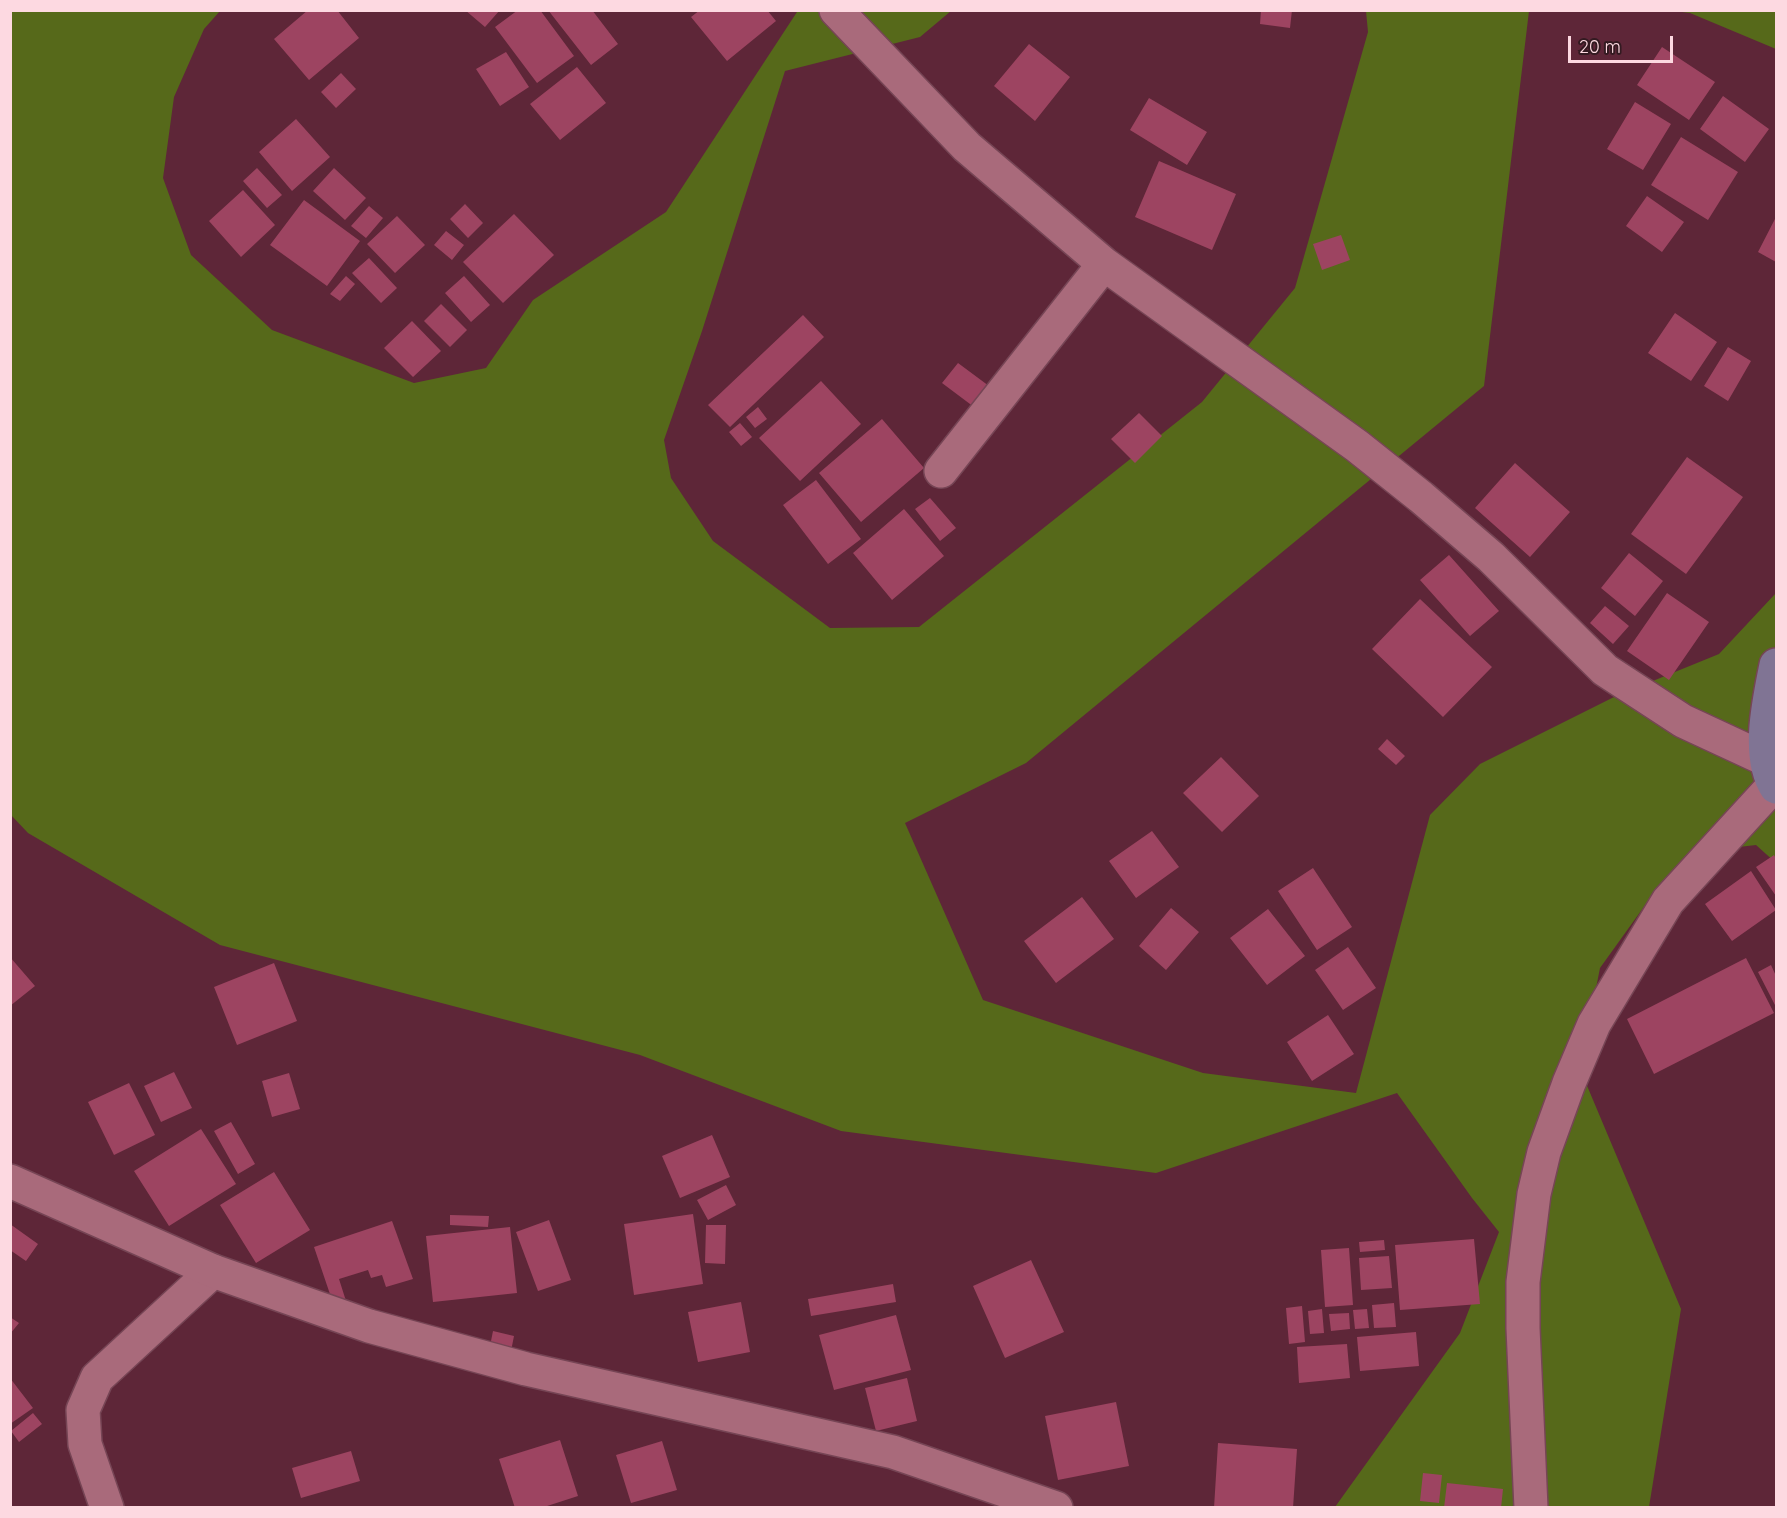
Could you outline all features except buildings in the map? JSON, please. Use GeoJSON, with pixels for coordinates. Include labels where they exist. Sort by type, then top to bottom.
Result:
{"type":"FeatureCollection","features":[{"type":"Feature","properties":{"kind":"main road"},"geometry":{"type":"LineString","coordinates":[[1773,778],[1767,723],[1776,665]]}},
{"type":"Feature","properties":{"kind":"street"},"geometry":{"type":"LineString","coordinates":[[836,10],[967,147],[1104,264],[1357,446],[1421,497],[1491,557],[1605,670],[1773,778],[1668,901],[1594,1024],[1569,1083],[1544,1152],[1534,1194],[1523,1282],[1522,1328],[1531,1508]]}},
{"type":"Feature","properties":{"kind":"street"},"geometry":{"type":"LineString","coordinates":[[941,471],[1104,264]]}},
{"type":"Feature","properties":{"kind":"street"},"geometry":{"type":"LineString","coordinates":[[10,1181],[213,1271],[369,1326],[526,1369],[893,1452],[1056,1508]]}},
{"type":"Feature","properties":{"kind":"street"},"geometry":{"type":"LineString","coordinates":[[107,1508],[85,1444],[83,1410],[97,1378],[213,1271]]}},
{"type":"Feature","properties":{"kind":"green space"},"geometry":{"type":"Polygon","coordinates":[[[11,11],[220,11],[204,29],[174,97],[163,178],[191,255],[272,330],[414,383],[486,368],[533,300],[666,212],[797,12],[795,11],[951,11],[920,37],[785,71],[702,331],[664,440],[671,478],[713,541],[830,628],[919,627],[1202,402],[1295,288],[1368,32],[1366,11],[1529,11],[1484,386],[1026,763],[905,823],[983,1000],[1203,1073],[1356,1093],[1430,815],[1480,764],[1616,696],[1719,654],[1776,593],[1776,863],[1756,845],[1704,851],[1661,883],[1600,968],[1580,1069],[1681,1309],[1649,1507],[1335,1507],[1460,1333],[1499,1232],[1397,1093],[1156,1173],[841,1131],[640,1055],[220,945],[28,833],[11,815],[11,11]]]}},
{"type":"Feature","properties":{"kind":"green space"},"geometry":{"type":"Polygon","coordinates":[[[1674,11],[1776,11],[1776,49],[1690,13],[1674,11]]]}}]}
